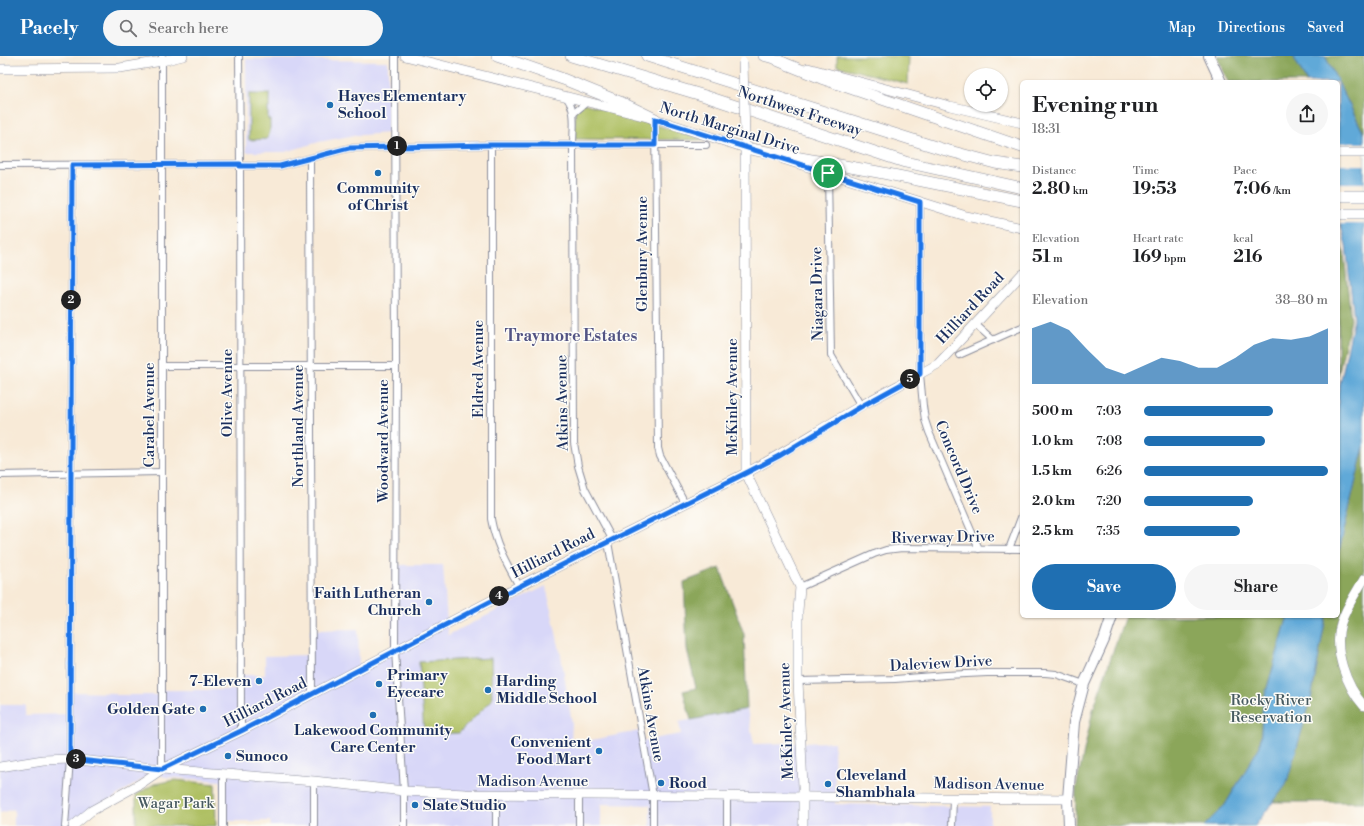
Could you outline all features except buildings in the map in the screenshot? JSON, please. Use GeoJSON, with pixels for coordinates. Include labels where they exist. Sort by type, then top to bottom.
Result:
{"type":"FeatureCollection","features":[{"type":"Feature","properties":{"kind":"highway"},"geometry":{"type":"LineString","coordinates":[[497,56],[563,79],[620,102],[655,119]]}},
{"type":"Feature","properties":{"kind":"highway","name":"Northwest Freeway"},"geometry":{"type":"LineString","coordinates":[[571,56],[705,96],[905,162],[1020,188]]}},
{"type":"Feature","properties":{"kind":"highway","name":"Northwest Freeway"},"geometry":{"type":"LineString","coordinates":[[647,56],[942,149],[995,163],[1020,167]]}},
{"type":"Feature","properties":{"kind":"highway"},"geometry":{"type":"LineString","coordinates":[[779,61],[821,78],[1020,146]]}},
{"type":"Feature","properties":{"kind":"highway"},"geometry":{"type":"LineString","coordinates":[[745,142],[878,172],[1020,201]]}},
{"type":"Feature","properties":{"kind":"highway"},"geometry":{"type":"LineString","coordinates":[[1340,196],[1364,196]]}},
{"type":"Feature","properties":{"kind":"highway"},"geometry":{"type":"LineString","coordinates":[[1340,214],[1364,214]]}},
{"type":"Feature","properties":{"kind":"main road"},"geometry":{"type":"LineString","coordinates":[[0,69],[120,68],[183,56]]}},
{"type":"Feature","properties":{"kind":"main road","name":"North Marginal Drive"},"geometry":{"type":"LineString","coordinates":[[405,56],[745,142],[828,173],[920,202],[966,216],[1020,228]]}},
{"type":"Feature","properties":{"kind":"main road"},"geometry":{"type":"LineString","coordinates":[[763,56],[950,106],[1020,123]]}},
{"type":"Feature","properties":{"kind":"main road"},"geometry":{"type":"LineString","coordinates":[[1209,56],[1220,80]]}},
{"type":"Feature","properties":{"kind":"main road","name":"McKinley Avenue"},"geometry":{"type":"LineString","coordinates":[[743,59],[745,142],[746,473],[800,587],[798,612],[798,681],[803,826]]}},
{"type":"Feature","properties":{"kind":"main road"},"geometry":{"type":"LineString","coordinates":[[1340,153],[1364,153]]}},
{"type":"Feature","properties":{"kind":"main road","name":"Hilliard Road"},"geometry":{"type":"LineString","coordinates":[[73,826],[91,811],[140,784],[162,769],[241,731],[519,586],[779,456],[862,406],[938,364],[1020,276]]}},
{"type":"Feature","properties":{"kind":"main road"},"geometry":{"type":"LineString","coordinates":[[1364,579],[1349,604],[1341,624],[1339,642],[1344,672],[1353,692],[1364,706]]}},
{"type":"Feature","properties":{"kind":"main road"},"geometry":{"type":"LineString","coordinates":[[1069,826],[1068,799],[1074,722],[1084,684],[1104,640],[1111,618]]}},
{"type":"Feature","properties":{"kind":"main road","name":"Madison Avenue"},"geometry":{"type":"LineString","coordinates":[[0,767],[43,760],[70,759],[162,769],[314,781],[443,794],[1068,799]]}},
{"type":"Feature","properties":{"kind":"street","name":"Olive Avenue"},"geometry":{"type":"LineString","coordinates":[[239,56],[241,731]]}},
{"type":"Feature","properties":{"kind":"street","name":"Woodward Avenue"},"geometry":{"type":"LineString","coordinates":[[395,56],[395,650],[404,791],[404,826]]}},
{"type":"Feature","properties":{"kind":"street","name":"Carabel Avenue"},"geometry":{"type":"LineString","coordinates":[[162,59],[162,769]]}},
{"type":"Feature","properties":{"kind":"street","name":"Atkins Avenue"},"geometry":{"type":"LineString","coordinates":[[565,96],[572,104],[574,114],[574,443],[578,466],[585,489],[610,540],[653,796],[653,826]]}},
{"type":"Feature","properties":{"kind":"street"},"geometry":{"type":"LineString","coordinates":[[574,114],[587,102]]}},
{"type":"Feature","properties":{"kind":"street","name":"Glenbury Avenue"},"geometry":{"type":"LineString","coordinates":[[655,119],[658,448],[660,456],[685,503]]}},
{"type":"Feature","properties":{"kind":"street"},"geometry":{"type":"LineString","coordinates":[[0,165],[163,164],[280,166],[349,148],[491,145],[706,145]]}},
{"type":"Feature","properties":{"kind":"street","name":"Eldred Avenue"},"geometry":{"type":"LineString","coordinates":[[491,145],[492,519],[497,545],[519,586]]}},
{"type":"Feature","properties":{"kind":"street","name":"Northland Avenue"},"geometry":{"type":"LineString","coordinates":[[310,159],[312,693]]}},
{"type":"Feature","properties":{"kind":"street"},"geometry":{"type":"LineString","coordinates":[[65,826],[70,759],[72,165]]}},
{"type":"Feature","properties":{"kind":"street","name":"Niagara Drive"},"geometry":{"type":"LineString","coordinates":[[828,173],[831,355],[862,406]]}},
{"type":"Feature","properties":{"kind":"street","name":"Concord Drive"},"geometry":{"type":"LineString","coordinates":[[920,202],[920,374],[923,406],[927,426],[980,549]]}},
{"type":"Feature","properties":{"kind":"street"},"geometry":{"type":"LineString","coordinates":[[975,324],[993,340]]}},
{"type":"Feature","properties":{"kind":"street"},"geometry":{"type":"LineString","coordinates":[[959,355],[1020,328]]}},
{"type":"Feature","properties":{"kind":"street"},"geometry":{"type":"LineString","coordinates":[[163,366],[396,366]]}},
{"type":"Feature","properties":{"kind":"street"},"geometry":{"type":"LineString","coordinates":[[0,475],[162,472]]}},
{"type":"Feature","properties":{"kind":"street"},"geometry":{"type":"LineString","coordinates":[[1009,549],[1020,521]]}},
{"type":"Feature","properties":{"kind":"street","name":"Riverway Drive"},"geometry":{"type":"LineString","coordinates":[[800,587],[886,550],[902,548],[1020,549]]}},
{"type":"Feature","properties":{"kind":"street","name":"Daleview Drive"},"geometry":{"type":"LineString","coordinates":[[798,681],[895,679],[974,674],[1045,673],[1056,674],[1084,684]]}},
{"type":"Feature","properties":{"kind":"street"},"geometry":{"type":"LineString","coordinates":[[223,774],[223,826]]}},
{"type":"Feature","properties":{"kind":"street"},"geometry":{"type":"LineString","coordinates":[[314,781],[314,826]]}},
{"type":"Feature","properties":{"kind":"street"},"geometry":{"type":"LineString","coordinates":[[496,795],[496,826]]}},
{"type":"Feature","properties":{"kind":"street"},"geometry":{"type":"LineString","coordinates":[[579,795],[579,826]]}},
{"type":"Feature","properties":{"kind":"street"},"geometry":{"type":"LineString","coordinates":[[727,796],[727,826]]}},
{"type":"Feature","properties":{"kind":"street"},"geometry":{"type":"LineString","coordinates":[[952,826],[953,798]]}},
{"type":"Feature","properties":{"kind":"shaded area"},"geometry":{"type":"Polygon","coordinates":[[[246,59],[388,61],[388,133],[350,136],[319,142],[285,152],[246,152],[246,59]]]}},
{"type":"Feature","properties":{"kind":"shaded area"},"geometry":{"type":"Polygon","coordinates":[[[393,565],[443,565],[448,635],[546,586],[561,656],[572,723],[571,741],[581,742],[639,731],[641,741],[681,734],[679,722],[747,709],[754,744],[834,742],[835,804],[990,807],[990,826],[650,826],[650,805],[601,804],[601,826],[271,826],[270,821],[221,821],[221,781],[165,777],[154,772],[70,826],[14,826],[14,809],[0,813],[0,705],[26,705],[26,715],[71,714],[71,692],[115,693],[116,695],[159,695],[159,690],[239,690],[239,675],[265,675],[265,656],[311,655],[310,630],[358,629],[359,665],[392,648],[393,565]]]}},
{"type":"Feature","properties":{"kind":"green space"},"geometry":{"type":"Polygon","coordinates":[[[837,56],[909,56],[908,84],[837,66],[837,56]]]}},
{"type":"Feature","properties":{"kind":"green space"},"geometry":{"type":"Polygon","coordinates":[[[1217,56],[1293,56],[1306,80],[1227,80],[1217,56]]]}},
{"type":"Feature","properties":{"kind":"green space"},"geometry":{"type":"Polygon","coordinates":[[[1325,56],[1364,56],[1364,134],[1340,86],[1340,80],[1337,80],[1325,56]]]}},
{"type":"Feature","properties":{"kind":"green space"},"geometry":{"type":"Polygon","coordinates":[[[249,94],[270,94],[268,120],[270,120],[270,132],[267,139],[249,140],[249,94]]]}},
{"type":"Feature","properties":{"kind":"green space"},"geometry":{"type":"Polygon","coordinates":[[[580,102],[705,140],[575,139],[575,107],[580,102]]]}},
{"type":"Feature","properties":{"kind":"green space"},"geometry":{"type":"Polygon","coordinates":[[[1340,245],[1344,253],[1351,320],[1340,367],[1340,245]]]}},
{"type":"Feature","properties":{"kind":"green space"},"geometry":{"type":"Polygon","coordinates":[[[1364,446],[1364,802],[1274,802],[1311,699],[1326,618],[1340,618],[1340,547],[1364,446]]]}},
{"type":"Feature","properties":{"kind":"green space"},"geometry":{"type":"Polygon","coordinates":[[[720,568],[744,634],[747,709],[691,720],[683,691],[696,688],[687,649],[684,582],[720,568]]]}},
{"type":"Feature","properties":{"kind":"green space"},"geometry":{"type":"Polygon","coordinates":[[[1124,618],[1287,618],[1263,702],[1260,746],[1225,805],[1204,826],[1075,826],[1076,788],[1093,710],[1124,618]]]}},
{"type":"Feature","properties":{"kind":"green space"},"geometry":{"type":"Polygon","coordinates":[[[491,658],[492,700],[459,733],[424,734],[419,662],[491,658]]]}},
{"type":"Feature","properties":{"kind":"green space","name":"Wagar Park"},"geometry":{"type":"Polygon","coordinates":[[[175,780],[215,784],[216,826],[136,826],[136,795],[154,784],[175,780]]]}},
{"type":"Feature","properties":{"kind":"water"},"geometry":{"type":"Polygon","coordinates":[[[1293,56],[1325,56],[1337,80],[1306,80],[1293,56]]]}},
{"type":"Feature","properties":{"kind":"water"},"geometry":{"type":"Polygon","coordinates":[[[1340,86],[1364,134],[1364,446],[1340,547],[1340,384],[1354,319],[1346,245],[1340,222],[1340,86]]]}},
{"type":"Feature","properties":{"kind":"water"},"geometry":{"type":"Polygon","coordinates":[[[1287,618],[1326,618],[1311,699],[1286,785],[1255,826],[1204,826],[1225,805],[1260,746],[1263,702],[1287,618]]]}},
{"type":"Feature","properties":{"kind":"pier"},"geometry":{"type":"Polygon","coordinates":[[[1340,143],[1364,143],[1364,165],[1340,165],[1340,143]]]}},
{"type":"Feature","properties":{"kind":"pier"},"geometry":{"type":"Polygon","coordinates":[[[1340,183],[1364,183],[1364,224],[1340,224],[1340,183]]]}},
{"type":"Feature","properties":{"kind":"place","name":"Hayes Elementary School"},"geometry":{"type":"Point","coordinates":[330,105]}},
{"type":"Feature","properties":{"kind":"place","name":"Community of Christ"},"geometry":{"type":"Point","coordinates":[378,173]}},
{"type":"Feature","properties":{"kind":"place","name":"Faith Lutheran Church"},"geometry":{"type":"Point","coordinates":[429,602]}},
{"type":"Feature","properties":{"kind":"place","name":"7-Eleven"},"geometry":{"type":"Point","coordinates":[259,681]}},
{"type":"Feature","properties":{"kind":"place","name":"Primary Eyecare"},"geometry":{"type":"Point","coordinates":[379,684]}},
{"type":"Feature","properties":{"kind":"place","name":"Harding Middle School"},"geometry":{"type":"Point","coordinates":[488,690]}},
{"type":"Feature","properties":{"kind":"place","name":"Golden Gate"},"geometry":{"type":"Point","coordinates":[203,709]}},
{"type":"Feature","properties":{"kind":"place","name":"Lakewood Community Care Center"},"geometry":{"type":"Point","coordinates":[373,715]}},
{"type":"Feature","properties":{"kind":"place","name":"Convenient Food Mart"},"geometry":{"type":"Point","coordinates":[599,751]}},
{"type":"Feature","properties":{"kind":"place","name":"Sunoco"},"geometry":{"type":"Point","coordinates":[228,756]}},
{"type":"Feature","properties":{"kind":"place","name":"Rood"},"geometry":{"type":"Point","coordinates":[661,783]}},
{"type":"Feature","properties":{"kind":"place","name":"Cleveland Shambhala"},"geometry":{"type":"Point","coordinates":[828,784]}},
{"type":"Feature","properties":{"kind":"place","name":"Slate Studio"},"geometry":{"type":"Point","coordinates":[415,805]}},
{"type":"Feature","properties":{"kind":"district","name":"Traymore Estates"},"geometry":{"type":"Point","coordinates":[571,335]}},
{"type":"Feature","properties":{"kind":"route"},"geometry":{"type":"LineString","coordinates":[[655,119],[828,173],[920,202],[920,374],[862,406],[779,456],[526,583],[241,731],[162,769],[70,759],[72,165],[240,164],[240,166],[280,166],[349,148],[491,145],[655,145],[655,119]]}},
{"type":"Feature","properties":{"kind":"park label","name":"Rocky River Reservation"},"geometry":{"type":"Point","coordinates":[1271,708]}}]}
